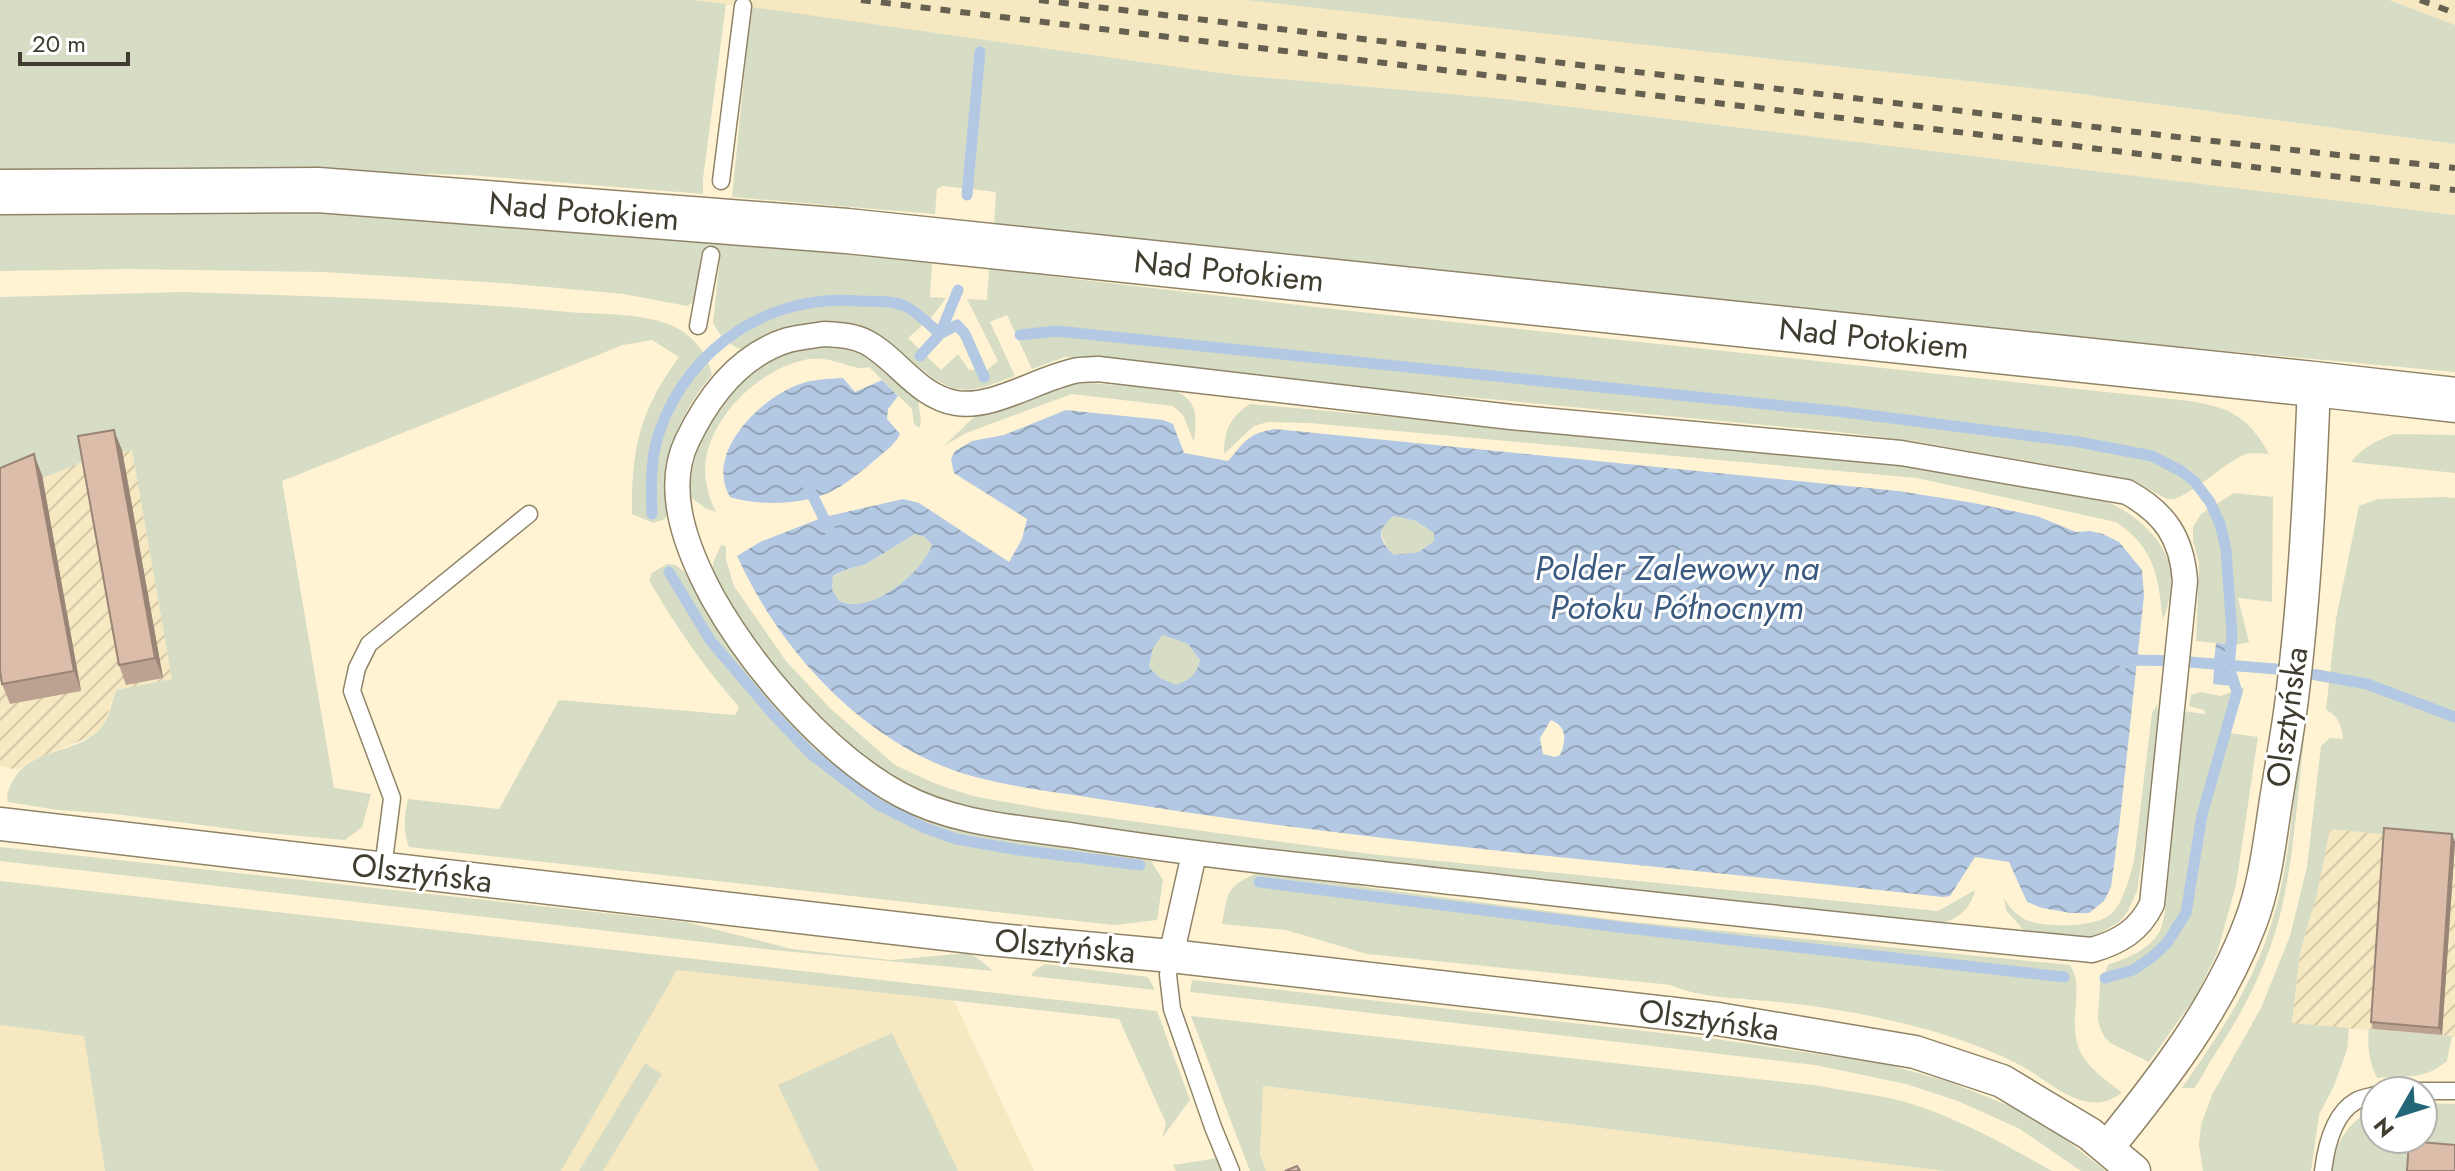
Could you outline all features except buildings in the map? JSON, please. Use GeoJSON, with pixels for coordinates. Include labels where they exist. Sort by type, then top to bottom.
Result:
{"type":"FeatureCollection","features":[{"type":"Feature","properties":{"kind":"main road","name":"Nad Potokiem"},"geometry":{"type":"LineString","coordinates":[[0,192],[318,190],[847,231],[2455,400]]}},
{"type":"Feature","properties":{"kind":"street"},"geometry":{"type":"LineString","coordinates":[[824,334],[849,336],[867,343],[913,381],[953,403],[969,404],[1076,370],[1098,369],[1511,417],[1901,453],[2127,492],[2157,513],[2175,537],[2183,558],[2185,581],[2152,904],[2144,920],[2132,931],[2115,943],[2092,950],[1194,854],[979,822],[936,810],[902,796],[877,780],[810,724],[754,660],[718,605],[691,552],[678,508],[677,487],[684,446],[719,386],[762,350],[790,339],[824,334]]}},
{"type":"Feature","properties":{"kind":"street","name":"Olsztyńska"},"geometry":{"type":"LineString","coordinates":[[2107,1148],[2153,1091],[2203,1020],[2251,922],[2262,884],[2292,698],[2309,507],[2314,384]]}},
{"type":"Feature","properties":{"kind":"street","name":"Olsztyńska"},"geometry":{"type":"LineString","coordinates":[[0,824],[989,939],[1171,956],[1718,1019],[1915,1052],[2002,1081],[2063,1116],[2134,1171]]}},
{"type":"Feature","properties":{"kind":"street"},"geometry":{"type":"LineString","coordinates":[[1171,956],[1194,854]]}},
{"type":"Feature","properties":{"kind":"lane"},"geometry":{"type":"LineString","coordinates":[[721,181],[743,6]]}},
{"type":"Feature","properties":{"kind":"lane"},"geometry":{"type":"LineString","coordinates":[[698,326],[711,255]]}},
{"type":"Feature","properties":{"kind":"lane"},"geometry":{"type":"LineString","coordinates":[[383,868],[392,798],[352,691],[357,668],[369,644],[529,514]]}},
{"type":"Feature","properties":{"kind":"lane"},"geometry":{"type":"LineString","coordinates":[[1171,956],[1168,975],[1172,1009],[1231,1171]]}},
{"type":"Feature","properties":{"kind":"lane"},"geometry":{"type":"LineString","coordinates":[[2323,1171],[2330,1138],[2342,1112],[2359,1099]]}},
{"type":"Feature","properties":{"kind":"shaded area"},"geometry":{"type":"Polygon","coordinates":[[[695,0],[1246,0],[2065,92],[2455,144],[2455,215],[1506,99],[1235,75],[695,0]]]}},
{"type":"Feature","properties":{"kind":"shaded area"},"geometry":{"type":"Polygon","coordinates":[[[2389,0],[2455,0],[2455,25],[2389,0]]]}},
{"type":"Feature","properties":{"kind":"shaded area"},"geometry":{"type":"Polygon","coordinates":[[[132,450],[172,679],[116,690],[104,724],[92,736],[33,760],[18,770],[0,766],[0,500],[12,485],[51,475],[93,457],[132,450]]]}},
{"type":"Feature","properties":{"kind":"shaded area"},"geometry":{"type":"Polygon","coordinates":[[[2330,829],[2455,842],[2455,1037],[2292,1024],[2300,953],[2317,894],[2330,829]]]}},
{"type":"Feature","properties":{"kind":"shaded area"},"geometry":{"type":"Polygon","coordinates":[[[676,970],[954,1001],[1034,1171],[561,1171],[676,970]]]}},
{"type":"Feature","properties":{"kind":"shaded area"},"geometry":{"type":"Polygon","coordinates":[[[0,1025],[84,1036],[105,1171],[0,1171],[0,1025]]]}},
{"type":"Feature","properties":{"kind":"shaded area"},"geometry":{"type":"Polygon","coordinates":[[[1262,1086],[1944,1171],[1266,1171],[1260,1154],[1262,1086]]]}},
{"type":"Feature","properties":{"kind":"green space"},"geometry":{"type":"Polygon","coordinates":[[[0,0],[694,0],[726,4],[703,194],[468,175],[170,167],[0,176],[0,0]]]}},
{"type":"Feature","properties":{"kind":"green space"},"geometry":{"type":"Polygon","coordinates":[[[1246,0],[2389,0],[2455,25],[2455,144],[2065,92],[1246,0]]]}},
{"type":"Feature","properties":{"kind":"green space"},"geometry":{"type":"Polygon","coordinates":[[[751,7],[1235,75],[1506,99],[2455,215],[2455,372],[1694,302],[994,226],[996,192],[943,186],[937,189],[935,214],[732,197],[751,7]]]}},
{"type":"Feature","properties":{"kind":"green space"},"geometry":{"type":"Polygon","coordinates":[[[304,207],[696,238],[932,263],[930,297],[946,298],[931,318],[908,338],[941,370],[958,354],[969,370],[987,370],[998,361],[967,299],[987,300],[989,269],[2190,401],[2217,407],[2246,422],[2269,454],[2244,455],[2185,494],[2169,499],[2131,479],[1913,441],[1839,432],[1065,357],[1032,369],[1007,315],[990,322],[1015,376],[967,390],[952,388],[934,379],[858,324],[788,327],[740,349],[736,347],[724,339],[713,323],[720,257],[701,254],[695,301],[687,306],[624,294],[323,272],[0,271],[0,214],[91,209],[304,207]]]}},
{"type":"Feature","properties":{"kind":"green space"},"geometry":{"type":"Polygon","coordinates":[[[184,292],[425,301],[638,317],[665,323],[684,332],[700,348],[710,368],[712,375],[694,398],[674,440],[667,469],[667,514],[665,519],[653,523],[632,514],[636,450],[640,431],[655,395],[679,357],[652,340],[623,345],[282,481],[334,788],[371,794],[362,827],[345,840],[8,802],[11,784],[19,771],[30,762],[82,742],[103,725],[116,690],[172,679],[132,450],[93,457],[51,475],[12,485],[0,500],[0,297],[184,292]]]}},
{"type":"Feature","properties":{"kind":"green space"},"geometry":{"type":"Polygon","coordinates":[[[824,345],[857,348],[918,399],[919,428],[914,424],[912,409],[869,367],[818,358],[792,364],[759,381],[730,408],[719,424],[705,465],[707,486],[716,512],[690,497],[697,450],[718,407],[733,389],[771,360],[793,350],[824,345]]]}},
{"type":"Feature","properties":{"kind":"green space"},"geometry":{"type":"Polygon","coordinates":[[[1067,383],[1171,389],[1180,393],[1194,410],[1194,442],[1183,415],[1173,406],[1072,394],[966,433],[944,446],[979,412],[1005,410],[1067,383]]]}},
{"type":"Feature","properties":{"kind":"green space"},"geometry":{"type":"Polygon","coordinates":[[[1250,404],[1911,464],[2110,503],[2133,516],[2161,546],[2170,570],[2169,599],[2163,621],[2153,565],[2140,543],[2116,522],[1917,478],[1309,423],[1268,422],[1254,426],[1224,454],[1230,425],[1250,404]]]}},
{"type":"Feature","properties":{"kind":"green space"},"geometry":{"type":"Polygon","coordinates":[[[2394,434],[2455,435],[2455,473],[2351,462],[2370,445],[2394,434]]]}},
{"type":"Feature","properties":{"kind":"green space"},"geometry":{"type":"Polygon","coordinates":[[[2234,493],[2273,497],[2272,602],[2238,598],[2249,642],[2236,645],[2196,641],[2199,563],[2193,527],[2201,514],[2234,493]]]}},
{"type":"Feature","properties":{"kind":"green space"},"geometry":{"type":"Polygon","coordinates":[[[2455,498],[2455,842],[2330,829],[2317,894],[2300,953],[2292,1023],[2349,1028],[2347,1050],[2319,1115],[2311,1171],[2203,1171],[2199,1145],[2201,1125],[2212,1095],[2261,1008],[2290,936],[2307,867],[2321,746],[2330,738],[2343,739],[2337,719],[2326,710],[2336,619],[2359,506],[2378,499],[2455,498]]]}},
{"type":"Feature","properties":{"kind":"green space"},"geometry":{"type":"Polygon","coordinates":[[[1394,516],[1416,521],[1434,533],[1434,541],[1419,552],[1394,555],[1385,544],[1382,533],[1383,524],[1394,516]]]}},
{"type":"Feature","properties":{"kind":"green space"},"geometry":{"type":"Polygon","coordinates":[[[915,534],[925,537],[932,545],[920,565],[900,585],[863,604],[839,601],[832,589],[833,577],[866,564],[915,534]]]}},
{"type":"Feature","properties":{"kind":"green space"},"geometry":{"type":"Polygon","coordinates":[[[721,545],[726,546],[726,560],[734,586],[786,661],[830,708],[895,765],[936,784],[973,796],[1044,809],[1370,854],[1938,911],[1975,890],[1970,904],[1960,914],[1934,924],[1166,838],[997,815],[931,796],[878,766],[847,742],[794,690],[765,655],[711,573],[721,545]]]}},
{"type":"Feature","properties":{"kind":"green space"},"geometry":{"type":"Polygon","coordinates":[[[667,564],[685,572],[727,644],[784,714],[878,796],[913,812],[980,833],[1151,861],[1163,880],[1157,920],[1114,925],[409,847],[405,823],[408,799],[499,809],[559,700],[735,715],[739,707],[691,646],[649,580],[652,573],[667,564]]]}},
{"type":"Feature","properties":{"kind":"green space"},"geometry":{"type":"Polygon","coordinates":[[[1161,635],[1188,644],[1200,660],[1192,676],[1177,686],[1160,678],[1149,667],[1153,648],[1161,635]]]}},
{"type":"Feature","properties":{"kind":"green space"},"geometry":{"type":"Polygon","coordinates":[[[2242,688],[2230,733],[2258,737],[2236,885],[2217,953],[2196,996],[2149,1062],[2105,1038],[2098,1020],[2100,981],[2109,964],[2144,948],[2160,931],[2165,912],[2184,711],[2205,714],[2204,710],[2189,706],[2191,695],[2201,692],[2220,696],[2242,688]]]}},
{"type":"Feature","properties":{"kind":"green space"},"geometry":{"type":"Polygon","coordinates":[[[2157,704],[2151,800],[2137,891],[2128,911],[2119,922],[2096,935],[2080,938],[2027,934],[2006,910],[2004,898],[2015,913],[2028,921],[2061,925],[2085,924],[2105,918],[2120,903],[2134,861],[2152,713],[2157,704]]]}},
{"type":"Feature","properties":{"kind":"green space"},"geometry":{"type":"Polygon","coordinates":[[[2300,729],[2305,730],[2293,841],[2282,907],[2271,946],[2245,1004],[2199,1081],[2194,1088],[2182,1088],[2241,995],[2268,934],[2286,859],[2300,729]]]}},
{"type":"Feature","properties":{"kind":"green space"},"geometry":{"type":"Polygon","coordinates":[[[0,847],[686,922],[792,949],[891,960],[968,953],[993,971],[773,950],[0,861],[0,847]]]}},
{"type":"Feature","properties":{"kind":"green space"},"geometry":{"type":"Polygon","coordinates":[[[1258,873],[1624,921],[2070,965],[2075,975],[2075,1033],[2078,1046],[2092,1068],[2122,1093],[2106,1101],[2083,1101],[1991,1052],[1932,1031],[1870,1016],[1709,995],[1671,985],[1367,954],[1286,930],[1222,924],[1230,891],[1258,873]]]}},
{"type":"Feature","properties":{"kind":"green space"},"geometry":{"type":"Polygon","coordinates":[[[0,881],[1157,1011],[1190,1100],[1162,1138],[1166,1123],[1119,1019],[677,970],[561,1171],[105,1171],[84,1036],[0,1025],[0,881]]]}},
{"type":"Feature","properties":{"kind":"green space"},"geometry":{"type":"Polygon","coordinates":[[[1045,964],[1148,977],[1155,990],[1031,976],[1045,964]]]}},
{"type":"Feature","properties":{"kind":"green space"},"geometry":{"type":"Polygon","coordinates":[[[1192,980],[1715,1039],[1885,1064],[1947,1081],[2010,1106],[2065,1139],[2106,1171],[2081,1171],[2020,1129],[1958,1101],[1906,1084],[1815,1065],[1190,992],[1192,980]]]}},
{"type":"Feature","properties":{"kind":"green space"},"geometry":{"type":"Polygon","coordinates":[[[1191,1016],[1821,1086],[1894,1099],[1955,1121],[2052,1171],[1944,1171],[1263,1086],[1260,1154],[1266,1171],[1250,1171],[1191,1016]]]}},
{"type":"Feature","properties":{"kind":"green space"},"geometry":{"type":"Polygon","coordinates":[[[2369,1029],[2452,1036],[2447,1061],[2431,1071],[2416,1075],[2376,1075],[2368,1041],[2369,1029]]]}},
{"type":"Feature","properties":{"kind":"green space"},"geometry":{"type":"Polygon","coordinates":[[[892,1033],[958,1171],[819,1171],[778,1085],[892,1033]]]}},
{"type":"Feature","properties":{"kind":"green space"},"geometry":{"type":"Polygon","coordinates":[[[645,1063],[662,1074],[603,1171],[579,1171],[645,1063]]]}},
{"type":"Feature","properties":{"kind":"green space"},"geometry":{"type":"Polygon","coordinates":[[[2439,1104],[2455,1104],[2455,1164],[2421,1171],[2331,1171],[2340,1142],[2358,1119],[2359,1155],[2439,1155],[2439,1104]]]}},
{"type":"Feature","properties":{"kind":"green space"},"geometry":{"type":"Polygon","coordinates":[[[1218,1158],[1223,1171],[1176,1171],[1173,1165],[1218,1158]]]}},
{"type":"Feature","properties":{"kind":"water"},"geometry":{"type":"Polygon","coordinates":[[[843,378],[855,392],[882,380],[898,396],[888,409],[887,419],[900,434],[892,445],[847,482],[817,497],[779,503],[730,497],[724,480],[724,463],[740,429],[753,414],[784,391],[800,384],[843,378]]]}},
{"type":"Feature","properties":{"kind":"water","name":"Polder Zalewowy na Potoku Północnym"},"geometry":{"type":"Polygon","coordinates":[[[1066,410],[1163,420],[1173,424],[1184,453],[1228,461],[1253,436],[1275,429],[1898,491],[2037,516],[2076,532],[2103,534],[2119,542],[2142,570],[2144,596],[2111,887],[2104,901],[2089,913],[2071,913],[2027,902],[2009,862],[1975,857],[1950,896],[1943,897],[1468,848],[1279,825],[1015,786],[949,769],[901,745],[871,725],[817,676],[772,619],[737,556],[760,542],[824,517],[903,499],[919,503],[1009,562],[1022,539],[1027,519],[954,473],[951,459],[955,451],[972,441],[1004,435],[1066,410]],[[1394,516],[1384,525],[1382,539],[1394,555],[1419,552],[1434,541],[1434,533],[1416,521],[1394,516]],[[915,534],[866,564],[833,576],[832,589],[839,601],[863,603],[887,593],[910,576],[932,545],[925,537],[915,534]],[[1162,635],[1153,648],[1149,667],[1160,678],[1176,685],[1195,673],[1200,660],[1188,644],[1162,635]],[[1551,720],[1540,738],[1543,754],[1560,755],[1564,735],[1557,723],[1551,720]]]}},
{"type":"Feature","properties":{"kind":"water"},"geometry":{"type":"Polygon","coordinates":[[[2216,643],[2236,645],[2232,686],[2213,684],[2214,669],[2208,668],[2208,661],[2214,662],[2216,643]]]}},
{"type":"Feature","properties":{"kind":"waterway"},"geometry":{"type":"LineString","coordinates":[[967,195],[980,52]]}},
{"type":"Feature","properties":{"kind":"waterway"},"geometry":{"type":"LineString","coordinates":[[920,356],[940,334],[958,290]]}},
{"type":"Feature","properties":{"kind":"waterway"},"geometry":{"type":"LineString","coordinates":[[652,514],[654,451],[674,400],[691,373],[713,350],[765,316],[795,306],[826,301],[897,303],[911,310],[940,334],[957,325],[965,334],[984,377]]}},
{"type":"Feature","properties":{"kind":"waterway"},"geometry":{"type":"LineString","coordinates":[[1020,335],[1056,331],[1844,412],[2079,442],[2152,456],[2181,471],[2194,481],[2210,502],[2220,524],[2226,549],[2232,634],[2229,667],[2237,692],[2202,815],[2186,913],[2167,943],[2151,958],[2133,970],[2105,978]]}},
{"type":"Feature","properties":{"kind":"waterway"},"geometry":{"type":"LineString","coordinates":[[808,486],[830,531]]}},
{"type":"Feature","properties":{"kind":"waterway"},"geometry":{"type":"LineString","coordinates":[[669,572],[710,640],[772,713],[811,754],[877,804],[925,828],[956,839],[1140,865]]}},
{"type":"Feature","properties":{"kind":"waterway"},"geometry":{"type":"LineString","coordinates":[[2124,663],[2135,660],[2177,661],[2289,670],[2367,684],[2455,717]]}},
{"type":"Feature","properties":{"kind":"waterway"},"geometry":{"type":"LineString","coordinates":[[1259,882],[1626,928],[2064,977]]}},
{"type":"Feature","properties":{"kind":"railway"},"geometry":{"type":"LineString","coordinates":[[861,0],[2455,190]]}},
{"type":"Feature","properties":{"kind":"railway"},"geometry":{"type":"LineString","coordinates":[[1039,0],[2455,168]]}},
{"type":"Feature","properties":{"kind":"railway"},"geometry":{"type":"LineString","coordinates":[[2420,0],[2455,13]]}}]}
